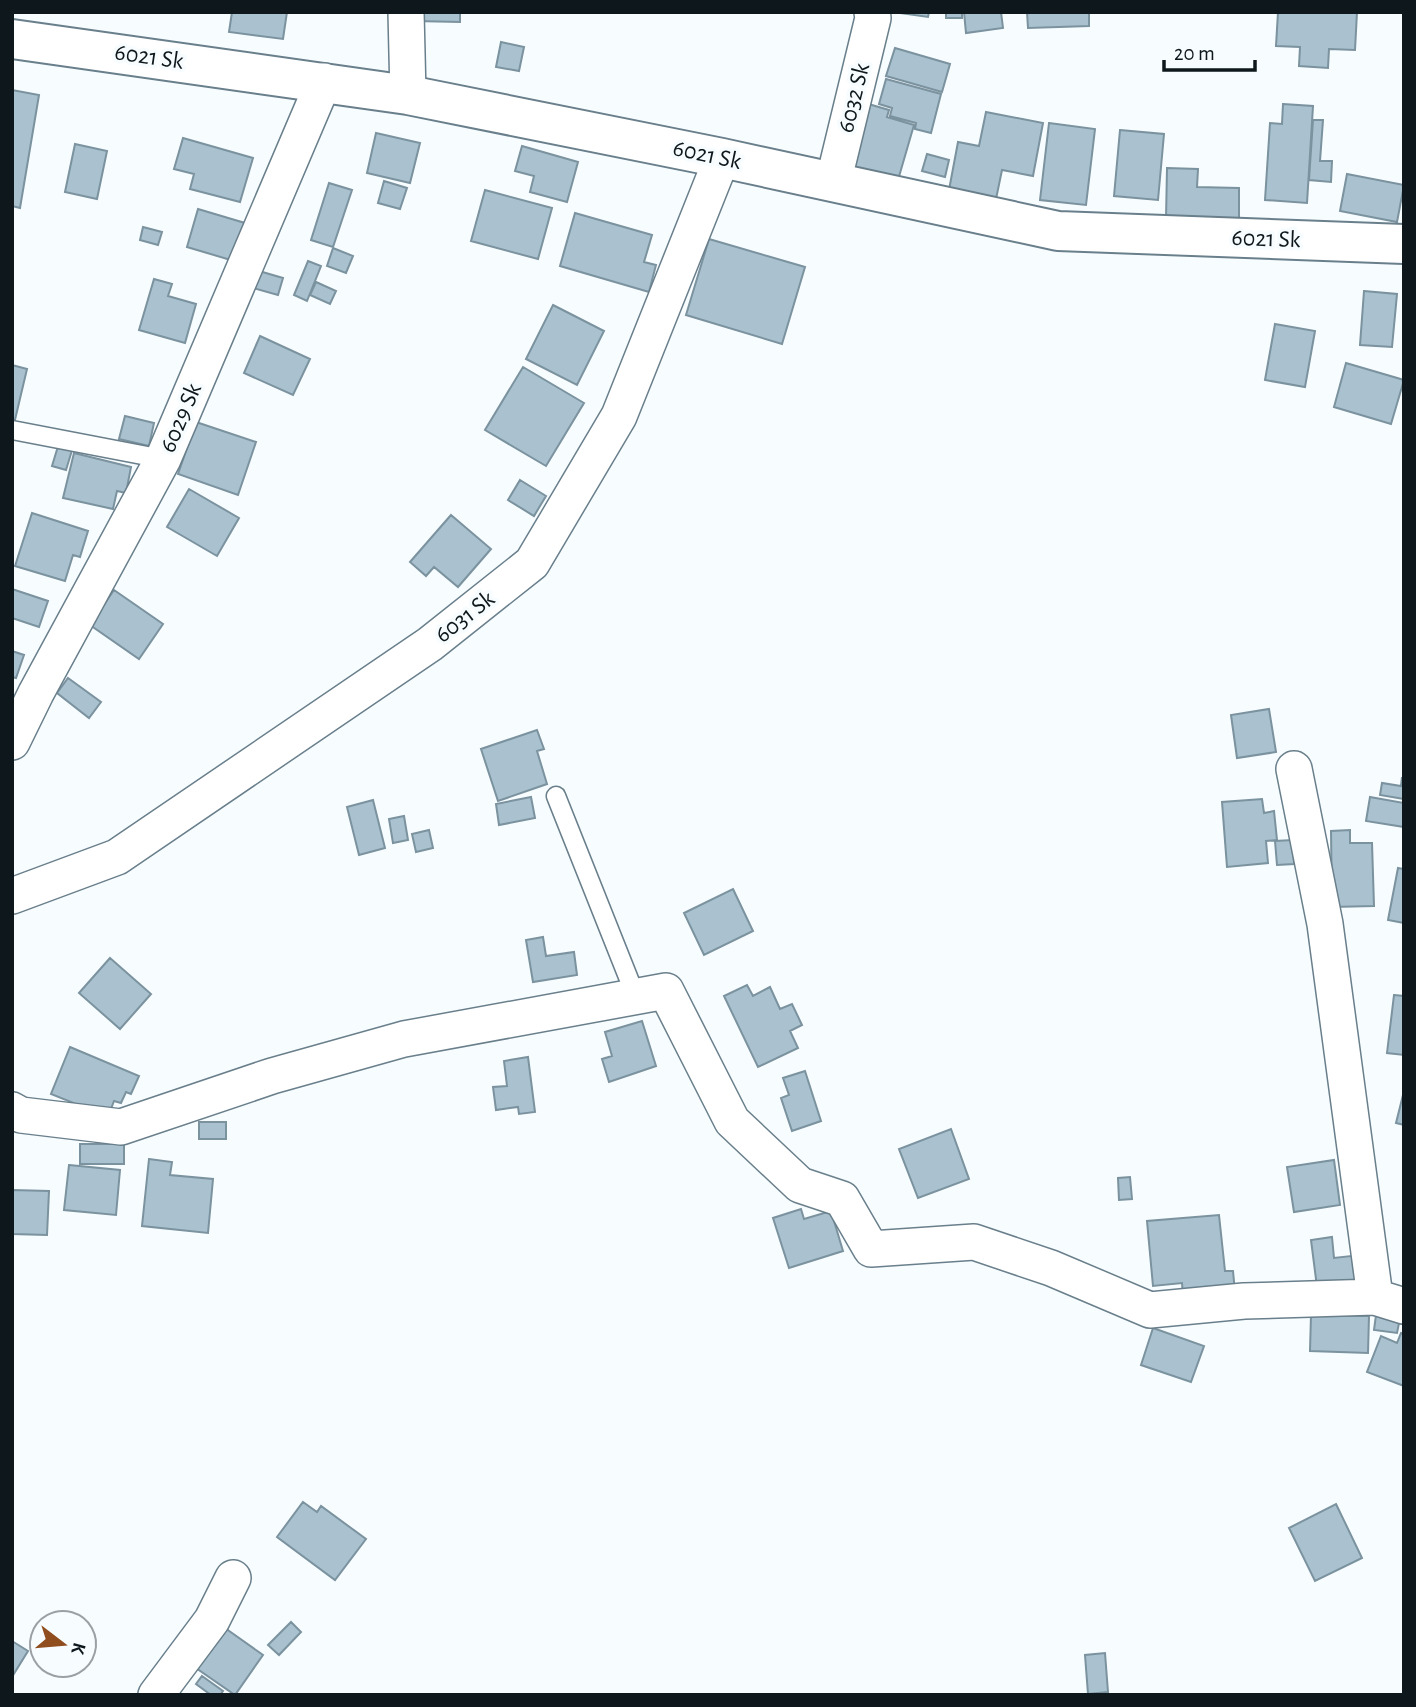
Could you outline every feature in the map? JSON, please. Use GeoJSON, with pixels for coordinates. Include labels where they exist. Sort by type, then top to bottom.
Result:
{"type":"FeatureCollection","features":[{"type":"Feature","properties":{"kind":"street"},"geometry":{"type":"LineString","coordinates":[[406,12],[408,95]]}},
{"type":"Feature","properties":{"kind":"street","name":"6032 Sk"},"geometry":{"type":"LineString","coordinates":[[833,183],[873,18],[872,12]]}},
{"type":"Feature","properties":{"kind":"street","name":"6021 Sk"},"geometry":{"type":"LineString","coordinates":[[12,39],[324,81],[408,95],[722,158],[1058,231],[1404,244]]}},
{"type":"Feature","properties":{"kind":"street","name":"6029 Sk"},"geometry":{"type":"LineString","coordinates":[[12,742],[163,459],[324,81]]}},
{"type":"Feature","properties":{"kind":"street","name":"6031 Sk"},"geometry":{"type":"LineString","coordinates":[[12,896],[117,857],[430,644],[532,563],[620,416],[722,158]]}},
{"type":"Feature","properties":{"kind":"street"},"geometry":{"type":"LineString","coordinates":[[12,1110],[21,1115],[121,1127],[272,1076],[404,1039],[666,991],[732,1121],[800,1185],[842,1199],[871,1249],[974,1242],[1051,1268],[1150,1310],[1244,1301],[1390,1301],[1325,924],[1294,769]]}},
{"type":"Feature","properties":{"kind":"street"},"geometry":{"type":"LineString","coordinates":[[156,1695],[212,1620],[233,1578]]}},
{"type":"Feature","properties":{"kind":"lane"},"geometry":{"type":"LineString","coordinates":[[12,430],[163,459]]}},
{"type":"Feature","properties":{"kind":"lane"},"geometry":{"type":"LineString","coordinates":[[556,796],[636,997]]}},
{"type":"Feature","properties":{"kind":"building"},"geometry":{"type":"Polygon","coordinates":[[[232,12],[287,12],[283,39],[229,32],[232,12]]]}},
{"type":"Feature","properties":{"kind":"building"},"geometry":{"type":"Polygon","coordinates":[[[414,12],[460,12],[460,22],[414,21],[414,12]]]}},
{"type":"Feature","properties":{"kind":"building"},"geometry":{"type":"Polygon","coordinates":[[[893,12],[929,12],[928,17],[893,12]]]}},
{"type":"Feature","properties":{"kind":"building"},"geometry":{"type":"Polygon","coordinates":[[[946,12],[962,12],[962,18],[946,18],[946,12]]]}},
{"type":"Feature","properties":{"kind":"building"},"geometry":{"type":"Polygon","coordinates":[[[964,12],[1001,12],[1003,28],[966,33],[964,12]]]}},
{"type":"Feature","properties":{"kind":"building"},"geometry":{"type":"Polygon","coordinates":[[[1027,12],[1089,12],[1089,26],[1028,28],[1027,12]]]}},
{"type":"Feature","properties":{"kind":"building"},"geometry":{"type":"Polygon","coordinates":[[[1278,12],[1357,12],[1355,50],[1329,49],[1328,68],[1299,66],[1300,47],[1276,46],[1278,12]]]}},
{"type":"Feature","properties":{"kind":"building"},"geometry":{"type":"Polygon","coordinates":[[[501,42],[524,47],[519,71],[496,67],[501,42]]]}},
{"type":"Feature","properties":{"kind":"building"},"geometry":{"type":"Polygon","coordinates":[[[895,48],[950,64],[942,92],[886,76],[895,48]]]}},
{"type":"Feature","properties":{"kind":"building"},"geometry":{"type":"Polygon","coordinates":[[[886,79],[941,94],[931,133],[915,129],[916,123],[890,116],[892,108],[879,104],[886,79]]]}},
{"type":"Feature","properties":{"kind":"building"},"geometry":{"type":"Polygon","coordinates":[[[12,90],[39,95],[20,208],[12,206],[12,90]]]}},
{"type":"Feature","properties":{"kind":"building"},"geometry":{"type":"Polygon","coordinates":[[[865,103],[889,110],[887,117],[914,125],[898,180],[847,165],[865,103]]]}},
{"type":"Feature","properties":{"kind":"building"},"geometry":{"type":"Polygon","coordinates":[[[1283,104],[1313,106],[1307,203],[1265,200],[1270,123],[1282,124],[1283,104]]]}},
{"type":"Feature","properties":{"kind":"building"},"geometry":{"type":"Polygon","coordinates":[[[986,112],[1043,123],[1033,176],[1002,170],[996,199],[949,190],[958,142],[979,146],[986,112]]]}},
{"type":"Feature","properties":{"kind":"building"},"geometry":{"type":"Polygon","coordinates":[[[1313,120],[1323,120],[1320,161],[1332,161],[1331,182],[1309,180],[1313,120]]]}},
{"type":"Feature","properties":{"kind":"building"},"geometry":{"type":"Polygon","coordinates":[[[1049,123],[1095,129],[1086,205],[1040,200],[1049,123]]]}},
{"type":"Feature","properties":{"kind":"building"},"geometry":{"type":"Polygon","coordinates":[[[1120,130],[1164,134],[1158,200],[1114,196],[1120,130]]]}},
{"type":"Feature","properties":{"kind":"building"},"geometry":{"type":"Polygon","coordinates":[[[376,133],[420,143],[410,183],[367,173],[376,133]]]}},
{"type":"Feature","properties":{"kind":"building"},"geometry":{"type":"Polygon","coordinates":[[[183,138],[253,158],[240,202],[190,189],[194,174],[174,169],[183,138]]]}},
{"type":"Feature","properties":{"kind":"building"},"geometry":{"type":"Polygon","coordinates":[[[75,144],[107,151],[97,199],[65,192],[75,144]]]}},
{"type":"Feature","properties":{"kind":"building"},"geometry":{"type":"Polygon","coordinates":[[[522,146],[578,162],[567,202],[530,192],[534,176],[515,171],[522,146]]]}},
{"type":"Feature","properties":{"kind":"building"},"geometry":{"type":"Polygon","coordinates":[[[927,154],[949,160],[945,177],[922,171],[927,154]]]}},
{"type":"Feature","properties":{"kind":"building"},"geometry":{"type":"Polygon","coordinates":[[[1167,168],[1198,169],[1197,187],[1239,188],[1239,222],[1166,219],[1167,168]]]}},
{"type":"Feature","properties":{"kind":"building"},"geometry":{"type":"Polygon","coordinates":[[[1347,174],[1404,185],[1397,222],[1340,211],[1347,174]]]}},
{"type":"Feature","properties":{"kind":"building"},"geometry":{"type":"Polygon","coordinates":[[[384,181],[407,188],[400,209],[378,203],[384,181]]]}},
{"type":"Feature","properties":{"kind":"building"},"geometry":{"type":"Polygon","coordinates":[[[329,183],[352,190],[333,247],[311,240],[329,183]]]}},
{"type":"Feature","properties":{"kind":"building"},"geometry":{"type":"Polygon","coordinates":[[[485,190],[552,208],[538,259],[471,241],[485,190]]]}},
{"type":"Feature","properties":{"kind":"building"},"geometry":{"type":"Polygon","coordinates":[[[198,209],[245,223],[234,261],[187,247],[198,209]]]}},
{"type":"Feature","properties":{"kind":"building"},"geometry":{"type":"Polygon","coordinates":[[[575,213],[652,235],[644,262],[656,265],[649,292],[560,266],[575,213]]]}},
{"type":"Feature","properties":{"kind":"building"},"geometry":{"type":"Polygon","coordinates":[[[143,227],[162,232],[158,245],[140,240],[143,227]]]}},
{"type":"Feature","properties":{"kind":"building"},"geometry":{"type":"Polygon","coordinates":[[[709,239],[805,267],[782,344],[686,315],[709,239]]]}},
{"type":"Feature","properties":{"kind":"building"},"geometry":{"type":"Polygon","coordinates":[[[333,248],[353,256],[346,273],[327,266],[333,248]]]}},
{"type":"Feature","properties":{"kind":"building"},"geometry":{"type":"Polygon","coordinates":[[[308,261],[321,266],[307,301],[294,295],[308,261]]]}},
{"type":"Feature","properties":{"kind":"building"},"geometry":{"type":"Polygon","coordinates":[[[259,271],[283,278],[278,295],[253,288],[259,271]]]}},
{"type":"Feature","properties":{"kind":"building"},"geometry":{"type":"Polygon","coordinates":[[[154,279],[172,284],[168,296],[196,304],[185,343],[139,330],[154,279]]]}},
{"type":"Feature","properties":{"kind":"building"},"geometry":{"type":"Polygon","coordinates":[[[316,282],[336,291],[330,304],[310,295],[316,282]]]}},
{"type":"Feature","properties":{"kind":"building"},"geometry":{"type":"Polygon","coordinates":[[[1364,291],[1397,294],[1392,347],[1360,345],[1364,291]]]}},
{"type":"Feature","properties":{"kind":"building"},"geometry":{"type":"Polygon","coordinates":[[[553,305],[604,331],[577,385],[526,359],[553,305]]]}},
{"type":"Feature","properties":{"kind":"building"},"geometry":{"type":"Polygon","coordinates":[[[1275,324],[1315,331],[1305,387],[1265,380],[1275,324]]]}},
{"type":"Feature","properties":{"kind":"building"},"geometry":{"type":"Polygon","coordinates":[[[260,336],[310,359],[293,395],[244,373],[260,336]]]}},
{"type":"Feature","properties":{"kind":"building"},"geometry":{"type":"Polygon","coordinates":[[[1346,363],[1404,380],[1391,424],[1334,407],[1346,363]]]}},
{"type":"Feature","properties":{"kind":"building"},"geometry":{"type":"Polygon","coordinates":[[[12,365],[27,369],[14,424],[12,424],[12,365]]]}},
{"type":"Feature","properties":{"kind":"building"},"geometry":{"type":"Polygon","coordinates":[[[523,367],[584,403],[546,466],[485,430],[523,367]]]}},
{"type":"Feature","properties":{"kind":"building"},"geometry":{"type":"Polygon","coordinates":[[[125,416],[154,423],[149,446],[119,439],[125,416]]]}},
{"type":"Feature","properties":{"kind":"building"},"geometry":{"type":"Polygon","coordinates":[[[196,422],[256,442],[238,495],[178,474],[196,422]]]}},
{"type":"Feature","properties":{"kind":"building"},"geometry":{"type":"Polygon","coordinates":[[[59,443],[73,447],[66,470],[52,466],[59,443]]]}},
{"type":"Feature","properties":{"kind":"building"},"geometry":{"type":"Polygon","coordinates":[[[74,453],[131,467],[126,493],[117,491],[113,509],[63,498],[74,453]]]}},
{"type":"Feature","properties":{"kind":"building"},"geometry":{"type":"Polygon","coordinates":[[[520,480],[546,496],[534,516],[508,500],[520,480]]]}},
{"type":"Feature","properties":{"kind":"building"},"geometry":{"type":"Polygon","coordinates":[[[189,489],[239,518],[217,556],[167,527],[189,489]]]}},
{"type":"Feature","properties":{"kind":"building"},"geometry":{"type":"Polygon","coordinates":[[[32,513],[88,531],[80,557],[73,555],[65,581],[15,566],[32,513]]]}},
{"type":"Feature","properties":{"kind":"building"},"geometry":{"type":"Polygon","coordinates":[[[451,515],[491,549],[458,587],[434,567],[426,576],[410,562],[451,515]]]}},
{"type":"Feature","properties":{"kind":"building"},"geometry":{"type":"Polygon","coordinates":[[[12,589],[48,601],[39,627],[12,618],[12,589]]]}},
{"type":"Feature","properties":{"kind":"building"},"geometry":{"type":"Polygon","coordinates":[[[114,590],[163,624],[139,659],[90,625],[114,590]]]}},
{"type":"Feature","properties":{"kind":"building"},"geometry":{"type":"Polygon","coordinates":[[[12,651],[24,655],[16,678],[12,677],[12,651]]]}},
{"type":"Feature","properties":{"kind":"building"},"geometry":{"type":"Polygon","coordinates":[[[68,678],[101,702],[89,718],[57,693],[68,678]]]}},
{"type":"Feature","properties":{"kind":"building"},"geometry":{"type":"Polygon","coordinates":[[[1269,709],[1276,752],[1237,758],[1231,715],[1269,709]]]}},
{"type":"Feature","properties":{"kind":"building"},"geometry":{"type":"Polygon","coordinates":[[[537,730],[544,749],[537,751],[547,784],[498,801],[481,749],[537,730]]]}},
{"type":"Feature","properties":{"kind":"building"},"geometry":{"type":"Polygon","coordinates":[[[1402,777],[1404,799],[1380,795],[1382,783],[1401,786],[1402,777]]]}},
{"type":"Feature","properties":{"kind":"building"},"geometry":{"type":"Polygon","coordinates":[[[531,797],[535,818],[499,825],[496,804],[531,797]]]}},
{"type":"Feature","properties":{"kind":"building"},"geometry":{"type":"Polygon","coordinates":[[[1370,797],[1404,803],[1404,827],[1366,821],[1370,797]]]}},
{"type":"Feature","properties":{"kind":"building"},"geometry":{"type":"Polygon","coordinates":[[[1262,799],[1264,813],[1274,811],[1277,840],[1266,841],[1268,863],[1227,867],[1222,802],[1262,799]]]}},
{"type":"Feature","properties":{"kind":"building"},"geometry":{"type":"Polygon","coordinates":[[[373,800],[385,848],[359,855],[347,807],[373,800]]]}},
{"type":"Feature","properties":{"kind":"building"},"geometry":{"type":"Polygon","coordinates":[[[404,816],[408,840],[393,843],[389,819],[404,816]]]}},
{"type":"Feature","properties":{"kind":"building"},"geometry":{"type":"Polygon","coordinates":[[[429,830],[433,848],[416,852],[412,834],[429,830]]]}},
{"type":"Feature","properties":{"kind":"building"},"geometry":{"type":"Polygon","coordinates":[[[1350,830],[1350,843],[1372,843],[1374,906],[1332,907],[1331,831],[1350,830]]]}},
{"type":"Feature","properties":{"kind":"building"},"geometry":{"type":"Polygon","coordinates":[[[1293,840],[1294,864],[1277,865],[1275,841],[1293,840]]]}},
{"type":"Feature","properties":{"kind":"building"},"geometry":{"type":"Polygon","coordinates":[[[1398,868],[1404,869],[1404,923],[1388,920],[1398,868]]]}},
{"type":"Feature","properties":{"kind":"building"},"geometry":{"type":"Polygon","coordinates":[[[733,889],[753,931],[704,955],[684,913],[733,889]]]}},
{"type":"Feature","properties":{"kind":"building"},"geometry":{"type":"Polygon","coordinates":[[[543,937],[546,956],[574,952],[577,975],[533,982],[526,940],[543,937]]]}},
{"type":"Feature","properties":{"kind":"building"},"geometry":{"type":"Polygon","coordinates":[[[110,958],[151,994],[120,1029],[79,993],[110,958]]]}},
{"type":"Feature","properties":{"kind":"building"},"geometry":{"type":"Polygon","coordinates":[[[747,985],[753,996],[770,987],[780,1009],[792,1004],[802,1025],[790,1031],[798,1048],[758,1067],[724,996],[747,985]]]}},
{"type":"Feature","properties":{"kind":"building"},"geometry":{"type":"Polygon","coordinates":[[[1394,995],[1404,996],[1404,1055],[1387,1053],[1394,995]]]}},
{"type":"Feature","properties":{"kind":"building"},"geometry":{"type":"Polygon","coordinates":[[[642,1021],[656,1066],[609,1082],[602,1059],[612,1056],[605,1032],[642,1021]]]}},
{"type":"Feature","properties":{"kind":"building"},"geometry":{"type":"Polygon","coordinates":[[[70,1047],[139,1076],[131,1094],[126,1092],[121,1103],[114,1101],[108,1117],[51,1094],[70,1047]]]}},
{"type":"Feature","properties":{"kind":"building"},"geometry":{"type":"Polygon","coordinates":[[[528,1057],[535,1112],[519,1114],[518,1107],[496,1110],[493,1087],[507,1086],[504,1061],[528,1057]]]}},
{"type":"Feature","properties":{"kind":"building"},"geometry":{"type":"Polygon","coordinates":[[[805,1071],[821,1121],[792,1131],[781,1098],[789,1095],[783,1078],[805,1071]]]}},
{"type":"Feature","properties":{"kind":"building"},"geometry":{"type":"Polygon","coordinates":[[[1404,1091],[1404,1125],[1396,1123],[1404,1091]]]}},
{"type":"Feature","properties":{"kind":"building"},"geometry":{"type":"Polygon","coordinates":[[[199,1122],[226,1122],[226,1139],[199,1139],[199,1122]]]}},
{"type":"Feature","properties":{"kind":"building"},"geometry":{"type":"Polygon","coordinates":[[[951,1129],[969,1179],[918,1198],[899,1149],[951,1129]]]}},
{"type":"Feature","properties":{"kind":"building"},"geometry":{"type":"Polygon","coordinates":[[[80,1144],[124,1144],[124,1164],[80,1164],[80,1144]]]}},
{"type":"Feature","properties":{"kind":"building"},"geometry":{"type":"Polygon","coordinates":[[[149,1159],[172,1162],[170,1175],[213,1179],[208,1233],[142,1226],[149,1159]]]}},
{"type":"Feature","properties":{"kind":"building"},"geometry":{"type":"Polygon","coordinates":[[[1334,1160],[1340,1205],[1294,1212],[1287,1167],[1334,1160]]]}},
{"type":"Feature","properties":{"kind":"building"},"geometry":{"type":"Polygon","coordinates":[[[69,1165],[120,1170],[116,1215],[64,1210],[69,1165]]]}},
{"type":"Feature","properties":{"kind":"building"},"geometry":{"type":"Polygon","coordinates":[[[1130,1177],[1132,1199],[1119,1200],[1118,1178],[1130,1177]]]}},
{"type":"Feature","properties":{"kind":"building"},"geometry":{"type":"Polygon","coordinates":[[[12,1190],[49,1191],[47,1235],[12,1234],[12,1190]]]}},
{"type":"Feature","properties":{"kind":"building"},"geometry":{"type":"Polygon","coordinates":[[[801,1209],[804,1219],[831,1211],[843,1251],[789,1268],[773,1218],[801,1209]]]}},
{"type":"Feature","properties":{"kind":"building"},"geometry":{"type":"Polygon","coordinates":[[[1219,1215],[1225,1271],[1233,1271],[1235,1292],[1183,1296],[1182,1283],[1153,1286],[1147,1221],[1219,1215]]]}},
{"type":"Feature","properties":{"kind":"building"},"geometry":{"type":"Polygon","coordinates":[[[1332,1237],[1334,1258],[1360,1255],[1363,1281],[1317,1287],[1311,1240],[1332,1237]]]}},
{"type":"Feature","properties":{"kind":"building"},"geometry":{"type":"Polygon","coordinates":[[[1311,1315],[1369,1316],[1368,1353],[1310,1351],[1311,1315]]]}},
{"type":"Feature","properties":{"kind":"building"},"geometry":{"type":"Polygon","coordinates":[[[1376,1315],[1400,1318],[1397,1333],[1374,1330],[1376,1315]]]}},
{"type":"Feature","properties":{"kind":"building"},"geometry":{"type":"Polygon","coordinates":[[[1153,1328],[1204,1346],[1191,1382],[1141,1365],[1153,1328]]]}},
{"type":"Feature","properties":{"kind":"building"},"geometry":{"type":"Polygon","coordinates":[[[1401,1333],[1404,1334],[1404,1386],[1367,1372],[1381,1336],[1397,1343],[1401,1333]]]}},
{"type":"Feature","properties":{"kind":"building"},"geometry":{"type":"Polygon","coordinates":[[[303,1502],[317,1512],[321,1506],[366,1539],[335,1580],[277,1537],[303,1502]]]}},
{"type":"Feature","properties":{"kind":"building"},"geometry":{"type":"Polygon","coordinates":[[[1336,1504],[1362,1558],[1315,1581],[1289,1528],[1336,1504]]]}},
{"type":"Feature","properties":{"kind":"building"},"geometry":{"type":"Polygon","coordinates":[[[291,1622],[301,1632],[279,1655],[268,1645],[291,1622]]]}},
{"type":"Feature","properties":{"kind":"building"},"geometry":{"type":"Polygon","coordinates":[[[225,1628],[263,1655],[235,1695],[196,1668],[225,1628]]]}},
{"type":"Feature","properties":{"kind":"building"},"geometry":{"type":"Polygon","coordinates":[[[12,1641],[28,1651],[12,1677],[12,1641]]]}},
{"type":"Feature","properties":{"kind":"building"},"geometry":{"type":"Polygon","coordinates":[[[1105,1653],[1108,1692],[1088,1694],[1085,1655],[1105,1653]]]}},
{"type":"Feature","properties":{"kind":"building"},"geometry":{"type":"Polygon","coordinates":[[[202,1676],[223,1691],[220,1695],[211,1695],[196,1684],[202,1676]]]}}]}
